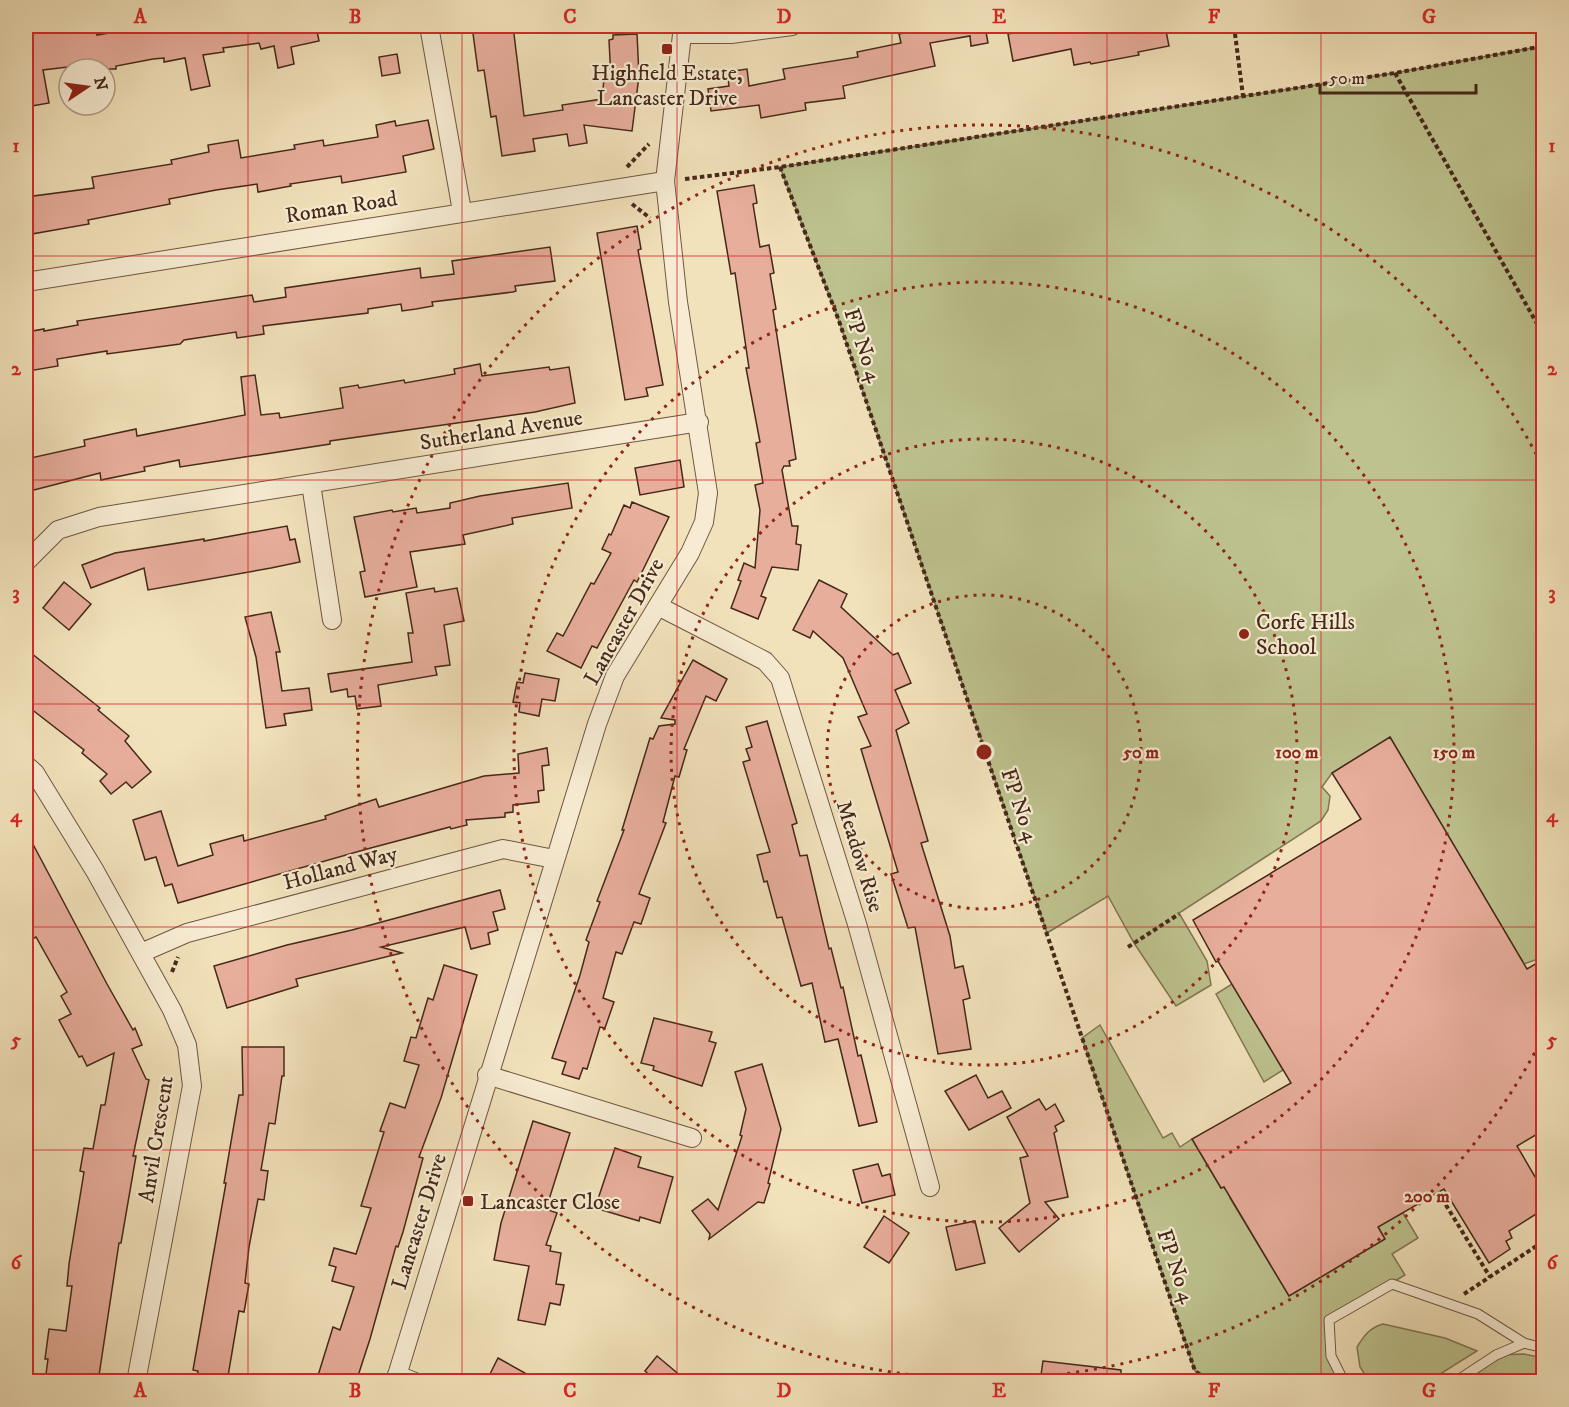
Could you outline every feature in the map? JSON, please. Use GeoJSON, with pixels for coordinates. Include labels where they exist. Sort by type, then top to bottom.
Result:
{"type":"FeatureCollection","features":[{"type":"Feature","properties":{"kind":"street"},"geometry":{"type":"LineString","coordinates":[[429,26],[462,211]]}},
{"type":"Feature","properties":{"kind":"street"},"geometry":{"type":"LineString","coordinates":[[682,30],[731,34],[792,26]]}},
{"type":"Feature","properties":{"kind":"street","name":"Lancaster Drive"},"geometry":{"type":"LineString","coordinates":[[396,1378],[487,1075],[597,724],[615,676],[690,553],[704,522],[708,493],[699,422],[678,302],[665,181],[669,123],[682,30]]}},
{"type":"Feature","properties":{"kind":"street","name":"Roman Road"},"geometry":{"type":"LineString","coordinates":[[26,282],[462,211],[665,181]]}},
{"type":"Feature","properties":{"kind":"street","name":"Sutherland Avenue"},"geometry":{"type":"LineString","coordinates":[[26,562],[58,530],[99,517],[699,422]]}},
{"type":"Feature","properties":{"kind":"street"},"geometry":{"type":"LineString","coordinates":[[311,484],[332,620]]}},
{"type":"Feature","properties":{"kind":"street","name":"Meadow Rise"},"geometry":{"type":"LineString","coordinates":[[658,606],[765,661],[780,678],[857,924],[930,1187]]}},
{"type":"Feature","properties":{"kind":"street","name":"Anvil Crescent"},"geometry":{"type":"LineString","coordinates":[[26,765],[41,783],[141,953],[188,1045],[192,1086],[136,1382]]}},
{"type":"Feature","properties":{"kind":"street","name":"Holland Way"},"geometry":{"type":"LineString","coordinates":[[141,953],[187,933],[502,849],[554,860]]}},
{"type":"Feature","properties":{"kind":"street"},"geometry":{"type":"LineString","coordinates":[[487,1075],[692,1138]]}},
{"type":"Feature","properties":{"kind":"street"},"geometry":{"type":"LineString","coordinates":[[396,1378],[415,1382]]}},
{"type":"Feature","properties":{"kind":"lane"},"geometry":{"type":"LineString","coordinates":[[1344,1382],[1331,1356],[1329,1320],[1392,1284],[1478,1314],[1524,1343],[1544,1348]]}},
{"type":"Feature","properties":{"kind":"lane"},"geometry":{"type":"LineString","coordinates":[[1455,1382],[1496,1355],[1524,1343]]}},
{"type":"Feature","properties":{"kind":"path"},"geometry":{"type":"LineString","coordinates":[[1234,26],[1244,96]]}},
{"type":"Feature","properties":{"kind":"path"},"geometry":{"type":"LineString","coordinates":[[665,181],[780,167],[1395,73],[1544,46]]}},
{"type":"Feature","properties":{"kind":"path"},"geometry":{"type":"LineString","coordinates":[[1395,73],[1544,336]]}},
{"type":"Feature","properties":{"kind":"path"},"geometry":{"type":"LineString","coordinates":[[615,169],[627,167],[669,123]]}},
{"type":"Feature","properties":{"kind":"path","name":"FP No 4"},"geometry":{"type":"LineString","coordinates":[[780,167],[843,332],[1195,1371],[1210,1382]]}},
{"type":"Feature","properties":{"kind":"path"},"geometry":{"type":"LineString","coordinates":[[1128,947],[1179,914]]}},
{"type":"Feature","properties":{"kind":"path"},"geometry":{"type":"LineString","coordinates":[[164,995],[187,933]]}},
{"type":"Feature","properties":{"kind":"path"},"geometry":{"type":"LineString","coordinates":[[1438,1192],[1490,1277]]}},
{"type":"Feature","properties":{"kind":"path"},"geometry":{"type":"LineString","coordinates":[[1450,1304],[1544,1241]]}},
{"type":"Feature","properties":{"kind":"green space","name":"Corfe Hills School"},"geometry":{"type":"Polygon","coordinates":[[[1543,46],[1543,957],[1524,964],[1390,737],[1332,773],[1322,787],[1330,796],[1328,810],[1321,821],[1179,913],[1207,961],[1211,985],[1176,1006],[1134,943],[1108,896],[1047,933],[839,321],[780,167],[1395,73],[1543,46]]]}},
{"type":"Feature","properties":{"kind":"green space"},"geometry":{"type":"Polygon","coordinates":[[[1232,984],[1283,1070],[1264,1082],[1216,994],[1232,984]]]}},
{"type":"Feature","properties":{"kind":"green space"},"geometry":{"type":"Polygon","coordinates":[[[1100,1025],[1163,1138],[1172,1133],[1180,1147],[1192,1139],[1221,1188],[1261,1167],[1230,1198],[1289,1296],[1385,1239],[1371,1214],[1390,1204],[1397,1216],[1403,1213],[1418,1238],[1392,1254],[1405,1275],[1329,1320],[1331,1356],[1344,1381],[1211,1381],[1195,1371],[1082,1038],[1100,1025]]]}},
{"type":"Feature","properties":{"kind":"green space"},"geometry":{"type":"Polygon","coordinates":[[[1383,1324],[1445,1338],[1477,1351],[1429,1381],[1369,1381],[1360,1367],[1357,1347],[1370,1330],[1383,1324]]]}},
{"type":"Feature","properties":{"kind":"green space"},"geometry":{"type":"Polygon","coordinates":[[[1524,1354],[1543,1358],[1543,1381],[1455,1382],[1496,1355],[1524,1354]]]}},
{"type":"Feature","properties":{"kind":"building"},"geometry":{"type":"Polygon","coordinates":[[[81,26],[96,26],[97,35],[142,27],[142,30],[166,26],[316,26],[319,41],[291,47],[294,64],[278,68],[274,46],[261,49],[259,43],[223,48],[224,52],[203,55],[210,86],[191,90],[185,58],[164,62],[164,58],[153,59],[117,66],[117,57],[57,57],[57,68],[43,70],[49,103],[26,107],[26,34],[81,26]]]}},
{"type":"Feature","properties":{"kind":"building"},"geometry":{"type":"Polygon","coordinates":[[[472,26],[513,26],[524,116],[563,110],[562,105],[602,99],[604,79],[611,80],[609,40],[613,39],[613,35],[637,34],[639,76],[632,131],[584,125],[587,143],[569,146],[567,134],[533,139],[535,151],[502,156],[496,116],[491,117],[484,70],[478,71],[472,26]]]}},
{"type":"Feature","properties":{"kind":"building"},"geometry":{"type":"Polygon","coordinates":[[[913,26],[985,26],[988,43],[971,46],[970,36],[930,43],[935,66],[843,86],[845,98],[805,103],[806,110],[761,118],[759,105],[711,111],[708,89],[729,86],[727,72],[747,69],[749,86],[785,79],[783,69],[858,57],[857,52],[901,43],[899,34],[914,31],[913,26]]]}},
{"type":"Feature","properties":{"kind":"building"},"geometry":{"type":"Polygon","coordinates":[[[1047,26],[1165,26],[1169,46],[1138,52],[1139,55],[1091,64],[1090,62],[1074,65],[1071,49],[1013,61],[1008,34],[1047,26]]]}},
{"type":"Feature","properties":{"kind":"building"},"geometry":{"type":"Polygon","coordinates":[[[397,54],[400,73],[382,76],[379,57],[397,54]]]}},
{"type":"Feature","properties":{"kind":"building"},"geometry":{"type":"Polygon","coordinates":[[[428,120],[434,149],[403,156],[406,172],[342,183],[341,176],[258,192],[257,184],[216,190],[169,199],[170,204],[88,220],[89,224],[26,235],[26,197],[94,188],[92,177],[172,164],[171,160],[209,152],[208,145],[238,140],[241,158],[295,149],[294,145],[323,140],[324,146],[378,137],[376,125],[395,121],[396,126],[428,120]]]}},
{"type":"Feature","properties":{"kind":"building"},"geometry":{"type":"Polygon","coordinates":[[[754,185],[757,203],[753,204],[760,247],[769,245],[774,273],[770,274],[776,309],[773,310],[796,459],[789,461],[790,466],[784,466],[782,470],[792,526],[798,526],[796,544],[801,545],[798,570],[772,567],[761,596],[766,598],[758,619],[731,608],[741,581],[738,580],[744,563],[755,568],[760,510],[755,485],[763,483],[756,443],[760,442],[746,368],[749,368],[735,273],[731,274],[717,191],[754,185]]]}},
{"type":"Feature","properties":{"kind":"building"},"geometry":{"type":"Polygon","coordinates":[[[637,226],[641,249],[638,250],[663,385],[646,388],[648,396],[625,400],[597,233],[637,226]]]}},
{"type":"Feature","properties":{"kind":"building"},"geometry":{"type":"Polygon","coordinates":[[[550,247],[555,281],[515,286],[516,291],[513,292],[432,302],[433,306],[402,311],[401,304],[368,309],[368,313],[263,326],[264,334],[237,338],[236,332],[184,340],[180,344],[107,354],[107,351],[57,359],[58,366],[29,371],[26,350],[27,332],[78,325],[77,321],[252,295],[254,302],[286,297],[285,288],[420,268],[421,278],[454,274],[452,261],[550,247]]]}},
{"type":"Feature","properties":{"kind":"building"},"geometry":{"type":"Polygon","coordinates":[[[480,364],[482,376],[549,367],[550,370],[569,367],[575,403],[535,412],[330,441],[330,444],[180,467],[179,460],[144,467],[145,471],[101,480],[100,473],[26,492],[26,459],[85,446],[84,440],[136,429],[137,436],[245,415],[241,377],[255,375],[261,415],[279,413],[280,418],[343,408],[340,388],[358,385],[359,388],[404,380],[405,383],[455,374],[454,369],[480,364]]]}},
{"type":"Feature","properties":{"kind":"building"},"geometry":{"type":"Polygon","coordinates":[[[680,460],[684,487],[640,495],[635,468],[680,460]]]}},
{"type":"Feature","properties":{"kind":"building"},"geometry":{"type":"Polygon","coordinates":[[[568,483],[572,508],[512,518],[513,524],[463,535],[465,544],[410,552],[417,587],[365,597],[360,572],[365,571],[354,517],[392,510],[393,512],[416,508],[417,513],[450,508],[450,503],[480,496],[568,483]]]}},
{"type":"Feature","properties":{"kind":"building"},"geometry":{"type":"Polygon","coordinates":[[[632,502],[669,517],[637,582],[634,580],[597,648],[592,646],[581,668],[547,651],[557,633],[563,636],[591,583],[594,584],[611,553],[602,549],[624,505],[630,508],[632,502]]]}},
{"type":"Feature","properties":{"kind":"building"},"geometry":{"type":"Polygon","coordinates":[[[287,526],[290,540],[295,539],[300,562],[148,590],[144,568],[91,588],[82,565],[115,553],[204,539],[204,541],[287,526]]]}},
{"type":"Feature","properties":{"kind":"building"},"geometry":{"type":"Polygon","coordinates":[[[819,580],[847,594],[841,607],[893,655],[898,653],[911,683],[895,690],[909,723],[896,730],[928,841],[921,843],[950,936],[955,968],[963,966],[970,998],[963,1000],[971,1049],[938,1054],[915,927],[908,928],[891,874],[898,872],[861,749],[871,746],[858,717],[867,714],[843,658],[813,631],[810,638],[793,630],[819,580]]]}},
{"type":"Feature","properties":{"kind":"building"},"geometry":{"type":"Polygon","coordinates":[[[64,582],[91,604],[69,630],[43,608],[64,582]]]}},
{"type":"Feature","properties":{"kind":"building"},"geometry":{"type":"Polygon","coordinates":[[[434,588],[435,592],[457,588],[464,621],[444,625],[450,665],[435,667],[437,675],[378,685],[381,706],[357,709],[355,696],[348,697],[347,689],[331,692],[328,674],[412,662],[408,633],[413,633],[406,593],[434,588]]]}},
{"type":"Feature","properties":{"kind":"building"},"geometry":{"type":"Polygon","coordinates":[[[271,612],[280,652],[276,652],[282,691],[309,688],[312,710],[284,714],[286,725],[266,728],[256,657],[245,617],[271,612]]]}},
{"type":"Feature","properties":{"kind":"building"},"geometry":{"type":"Polygon","coordinates":[[[26,649],[100,708],[98,710],[129,736],[125,741],[151,772],[132,788],[126,782],[111,794],[100,781],[107,774],[82,753],[84,750],[26,705],[26,649]]]}},
{"type":"Feature","properties":{"kind":"building"},"geometry":{"type":"Polygon","coordinates":[[[693,660],[727,679],[716,701],[706,696],[684,749],[687,750],[679,777],[675,776],[663,822],[666,823],[639,894],[650,898],[641,924],[634,922],[622,954],[616,952],[603,998],[614,1002],[605,1028],[600,1027],[587,1069],[583,1068],[579,1079],[562,1074],[566,1062],[552,1058],[580,975],[589,942],[586,940],[600,902],[597,901],[624,830],[622,830],[650,738],[653,739],[659,726],[675,724],[675,720],[661,718],[693,660]]]}},
{"type":"Feature","properties":{"kind":"building"},"geometry":{"type":"Polygon","coordinates":[[[525,673],[559,679],[555,701],[542,699],[539,716],[519,712],[520,703],[513,702],[517,682],[523,683],[525,673]]]}},
{"type":"Feature","properties":{"kind":"building"},"geometry":{"type":"Polygon","coordinates":[[[767,721],[797,823],[792,825],[800,856],[807,855],[829,949],[831,948],[841,988],[843,987],[858,1056],[861,1055],[877,1122],[859,1126],[838,1039],[825,1042],[812,983],[801,986],[782,917],[777,918],[767,881],[764,882],[757,855],[770,852],[743,762],[750,760],[746,749],[752,747],[746,727],[767,721]]]}},
{"type":"Feature","properties":{"kind":"building"},"geometry":{"type":"Polygon","coordinates":[[[1390,737],[1527,969],[1544,959],[1544,1130],[1517,1146],[1544,1192],[1544,1209],[1509,1231],[1512,1238],[1506,1241],[1510,1249],[1489,1263],[1444,1189],[1378,1227],[1385,1239],[1289,1296],[1224,1187],[1221,1188],[1192,1139],[1291,1083],[1218,961],[1216,962],[1193,920],[1361,819],[1332,773],[1390,737]]]}},
{"type":"Feature","properties":{"kind":"building"},"geometry":{"type":"Polygon","coordinates":[[[547,748],[549,765],[542,766],[544,790],[538,791],[539,802],[513,805],[513,812],[505,813],[505,817],[466,820],[467,825],[451,829],[450,827],[367,849],[178,903],[172,884],[165,886],[156,857],[145,860],[133,820],[161,811],[178,866],[213,855],[210,844],[243,835],[244,841],[326,819],[325,816],[376,799],[379,807],[484,776],[519,773],[518,754],[547,748]]]}},
{"type":"Feature","properties":{"kind":"building"},"geometry":{"type":"Polygon","coordinates":[[[26,831],[107,984],[133,1030],[135,1028],[142,1045],[132,1049],[146,1079],[149,1080],[133,1156],[136,1156],[121,1243],[119,1243],[98,1382],[45,1382],[48,1359],[45,1359],[49,1329],[66,1331],[72,1286],[67,1286],[69,1264],[84,1172],[80,1171],[84,1148],[93,1149],[101,1105],[105,1105],[114,1053],[87,1066],[82,1056],[79,1057],[59,1020],[71,1014],[61,996],[67,992],[36,937],[26,942],[26,831]]]}},
{"type":"Feature","properties":{"kind":"building"},"geometry":{"type":"Polygon","coordinates":[[[500,890],[505,909],[493,912],[498,930],[488,933],[490,944],[471,949],[465,927],[381,947],[402,953],[296,979],[298,986],[227,1008],[214,966],[500,890]]]}},
{"type":"Feature","properties":{"kind":"building"},"geometry":{"type":"Polygon","coordinates":[[[444,965],[477,975],[441,1098],[419,1157],[423,1158],[403,1232],[398,1247],[396,1246],[356,1382],[316,1382],[333,1327],[340,1330],[354,1287],[332,1281],[336,1267],[329,1265],[334,1248],[356,1254],[371,1208],[361,1206],[384,1132],[380,1131],[390,1103],[405,1108],[419,1065],[404,1061],[411,1037],[416,1038],[428,998],[433,1000],[444,965]]]}},
{"type":"Feature","properties":{"kind":"building"},"geometry":{"type":"Polygon","coordinates":[[[654,1018],[712,1032],[709,1041],[716,1043],[702,1086],[653,1070],[654,1066],[641,1063],[654,1018]]]}},
{"type":"Feature","properties":{"kind":"building"},"geometry":{"type":"Polygon","coordinates":[[[242,1047],[284,1047],[284,1076],[282,1076],[275,1124],[269,1123],[261,1170],[268,1171],[264,1200],[258,1199],[245,1283],[249,1284],[244,1312],[239,1311],[227,1382],[197,1382],[198,1371],[193,1370],[239,1095],[243,1095],[242,1047]]]}},
{"type":"Feature","properties":{"kind":"building"},"geometry":{"type":"Polygon","coordinates":[[[762,1064],[781,1129],[768,1183],[770,1184],[764,1203],[758,1202],[709,1239],[710,1234],[692,1211],[708,1199],[718,1210],[742,1136],[740,1135],[746,1109],[735,1072],[762,1064]]]}},
{"type":"Feature","properties":{"kind":"building"},"geometry":{"type":"Polygon","coordinates":[[[976,1075],[988,1098],[1002,1091],[1011,1108],[969,1130],[945,1091],[976,1075]]]}},
{"type":"Feature","properties":{"kind":"building"},"geometry":{"type":"Polygon","coordinates":[[[1039,1099],[1046,1110],[1055,1104],[1064,1121],[1055,1126],[1057,1131],[1054,1133],[1068,1197],[1045,1202],[1059,1219],[1019,1252],[999,1228],[1030,1203],[1020,1158],[1028,1156],[1007,1117],[1039,1099]]]}},
{"type":"Feature","properties":{"kind":"building"},"geometry":{"type":"Polygon","coordinates":[[[533,1121],[570,1133],[546,1209],[557,1213],[546,1245],[551,1246],[550,1251],[561,1253],[556,1284],[564,1285],[560,1305],[550,1303],[545,1325],[518,1320],[529,1266],[494,1260],[501,1223],[533,1121]]]}},
{"type":"Feature","properties":{"kind":"building"},"geometry":{"type":"Polygon","coordinates":[[[615,1148],[641,1157],[638,1167],[673,1177],[660,1223],[640,1217],[639,1221],[595,1208],[615,1148]]]}},
{"type":"Feature","properties":{"kind":"building"},"geometry":{"type":"Polygon","coordinates":[[[878,1164],[882,1176],[890,1174],[895,1195],[862,1203],[853,1170],[878,1164]]]}},
{"type":"Feature","properties":{"kind":"building"},"geometry":{"type":"Polygon","coordinates":[[[884,1216],[909,1233],[889,1263],[864,1247],[884,1216]]]}},
{"type":"Feature","properties":{"kind":"building"},"geometry":{"type":"Polygon","coordinates":[[[975,1221],[985,1263],[956,1270],[946,1227],[975,1221]]]}},
{"type":"Feature","properties":{"kind":"building"},"geometry":{"type":"Polygon","coordinates":[[[657,1356],[688,1382],[657,1382],[645,1371],[657,1356]]]}},
{"type":"Feature","properties":{"kind":"building"},"geometry":{"type":"Polygon","coordinates":[[[498,1358],[541,1382],[486,1382],[498,1358]]]}},
{"type":"Feature","properties":{"kind":"building"},"geometry":{"type":"Polygon","coordinates":[[[1043,1361],[1121,1370],[1121,1382],[1040,1382],[1043,1361]]]}},
{"type":"Feature","properties":{"kind":"place","name":"Highfield Estate, Lancaster Drive"},"geometry":{"type":"Point","coordinates":[667,49]}},
{"type":"Feature","properties":{"kind":"place","name":"Corfe Hills School"},"geometry":{"type":"Point","coordinates":[1244,634]}},
{"type":"Feature","properties":{"kind":"place","name":"Lancaster Close"},"geometry":{"type":"Point","coordinates":[468,1201]}}]}
